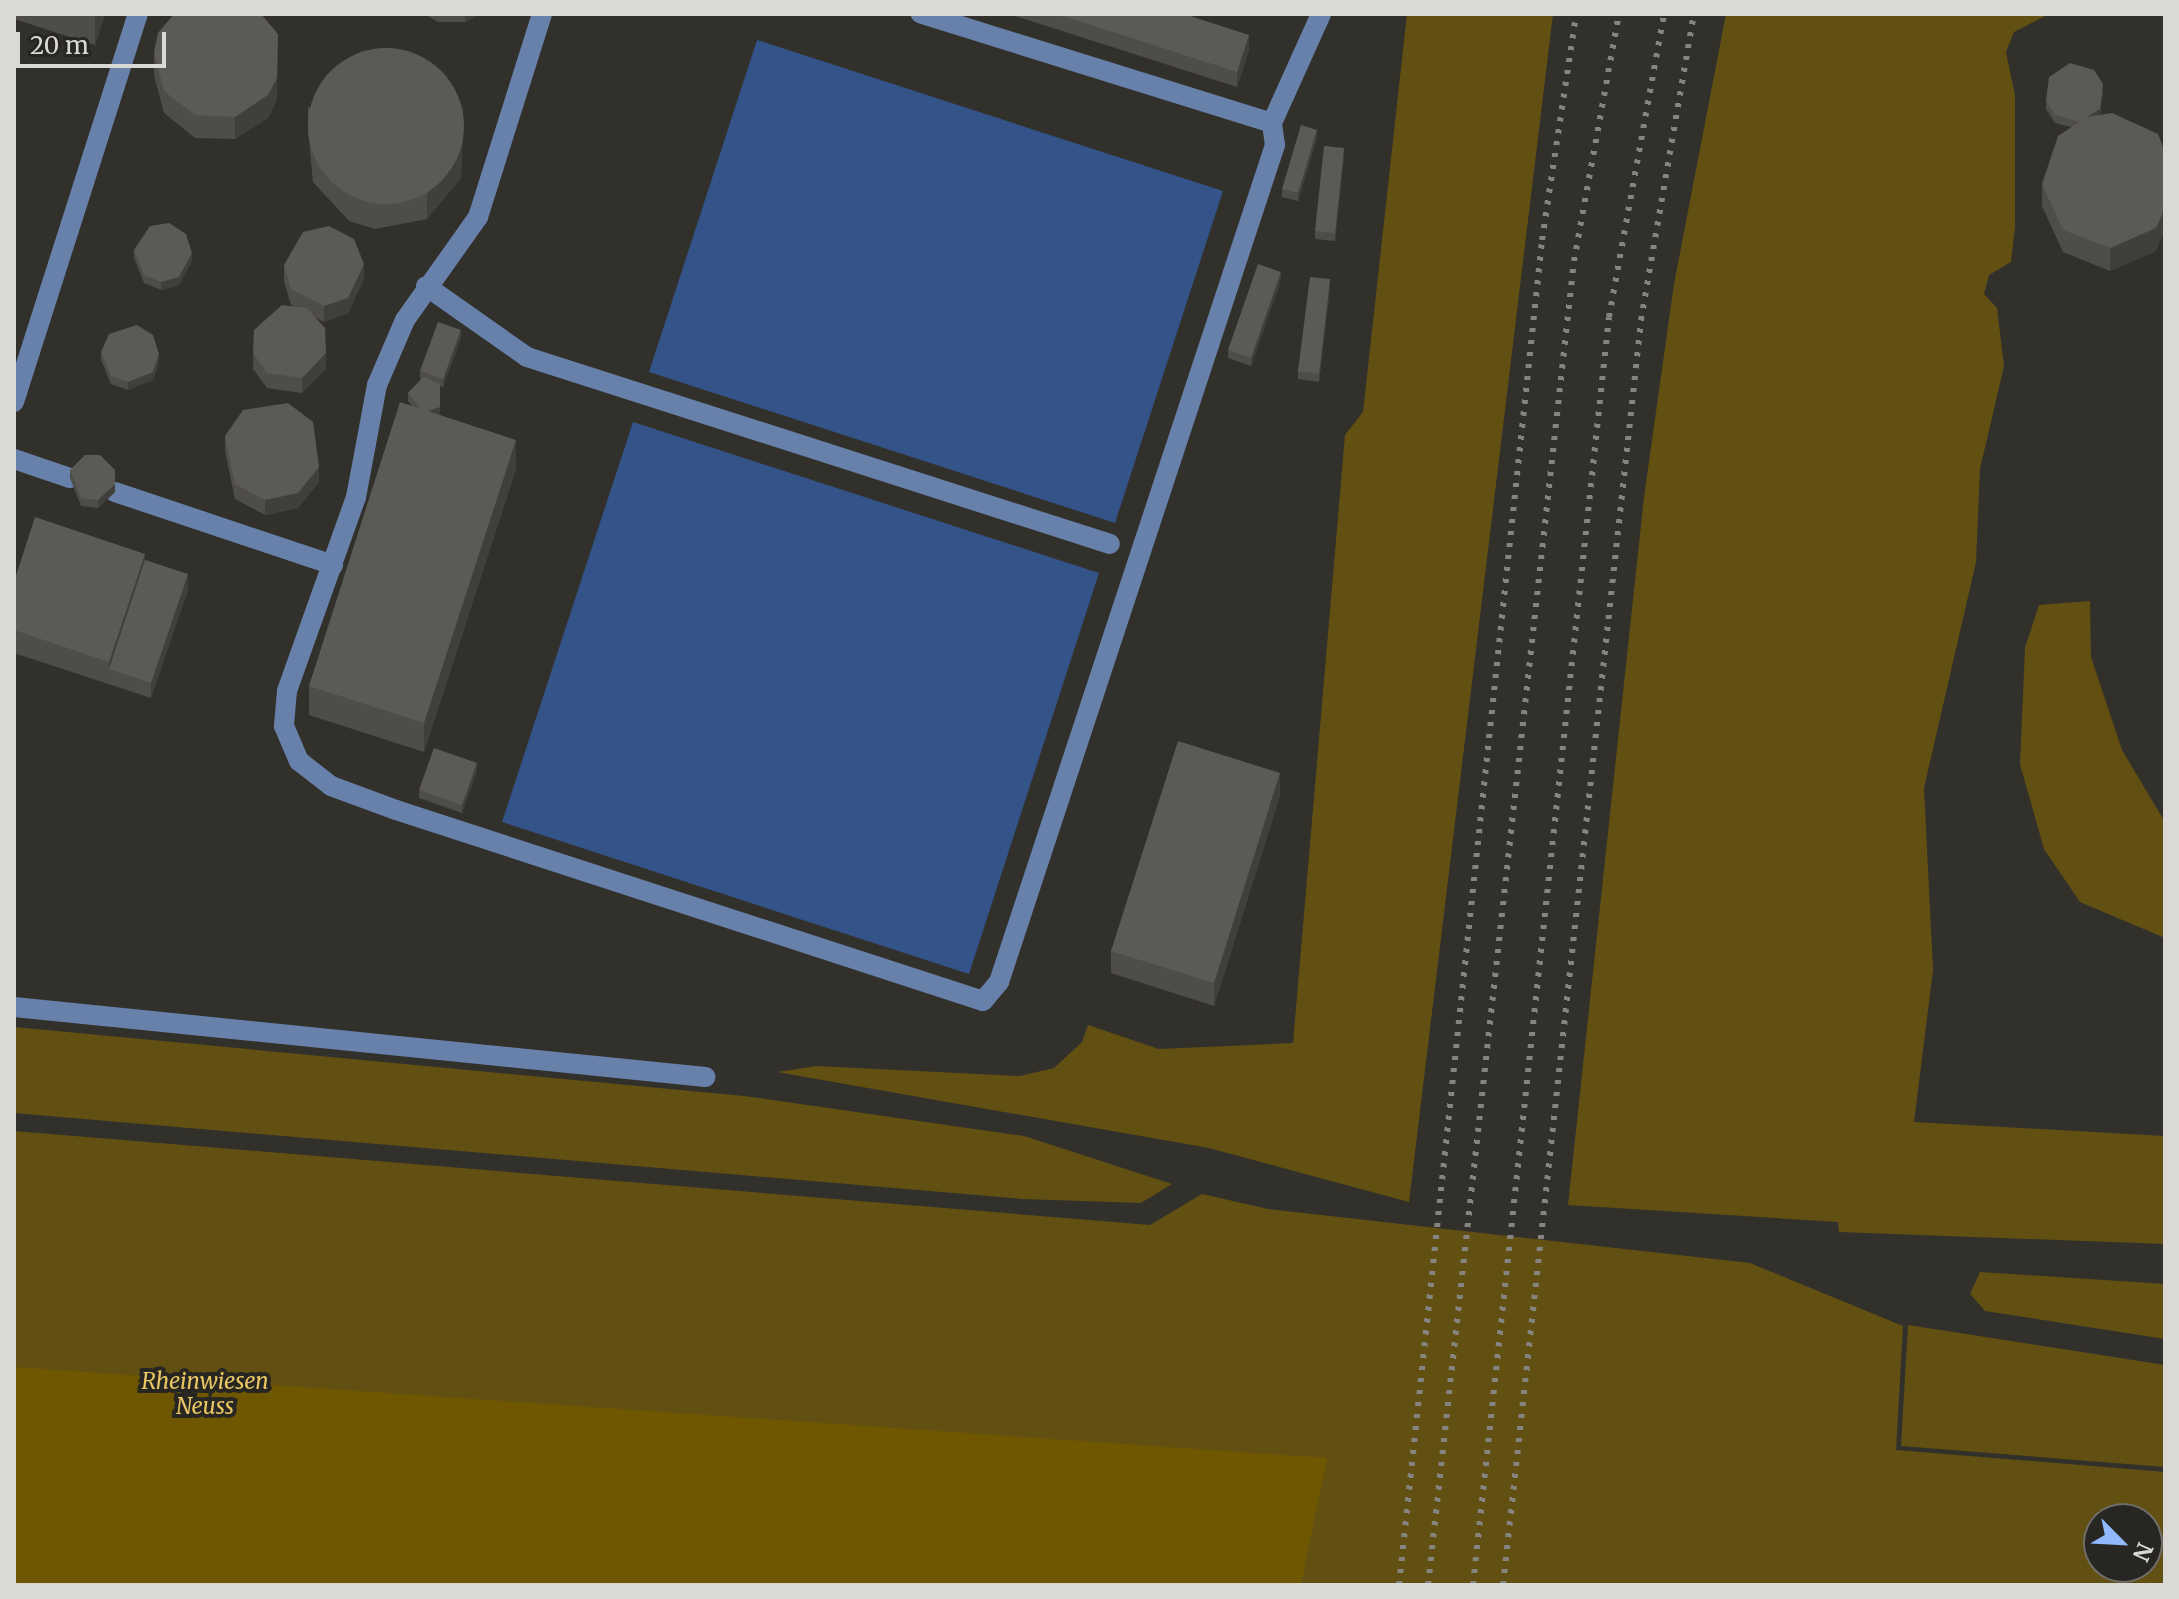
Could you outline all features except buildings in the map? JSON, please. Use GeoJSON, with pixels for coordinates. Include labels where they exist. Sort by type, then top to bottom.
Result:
{"type":"FeatureCollection","features":[{"type":"Feature","properties":{"kind":"lane"},"geometry":{"type":"LineString","coordinates":[[14,402],[138,14]]}},
{"type":"Feature","properties":{"kind":"lane"},"geometry":{"type":"LineString","coordinates":[[542,14],[478,217],[463,247],[426,286],[377,385],[368,449],[333,565],[287,691],[284,726],[299,761],[331,786],[983,1001],[999,982],[1259,199],[1275,145],[1272,123],[1321,14]]}},
{"type":"Feature","properties":{"kind":"lane"},"geometry":{"type":"LineString","coordinates":[[921,14],[1272,123]]}},
{"type":"Feature","properties":{"kind":"lane"},"geometry":{"type":"LineString","coordinates":[[426,286],[527,357],[1110,544]]}},
{"type":"Feature","properties":{"kind":"lane"},"geometry":{"type":"LineString","coordinates":[[14,459],[70,478]]}},
{"type":"Feature","properties":{"kind":"lane"},"geometry":{"type":"LineString","coordinates":[[115,492],[333,565]]}},
{"type":"Feature","properties":{"kind":"lane"},"geometry":{"type":"LineString","coordinates":[[14,1007],[705,1077]]}},
{"type":"Feature","properties":{"kind":"green space"},"geometry":{"type":"Polygon","coordinates":[[[1407,14],[1553,14],[1409,1202],[1209,1148],[777,1072],[817,1066],[1020,1076],[1054,1068],[1082,1042],[1088,1025],[1159,1049],[1293,1043],[1345,435],[1363,412],[1407,14]]]}},
{"type":"Feature","properties":{"kind":"green space"},"geometry":{"type":"Polygon","coordinates":[[[1726,14],[2049,14],[2014,32],[2006,52],[2015,96],[2015,227],[2011,262],[1989,275],[1984,294],[1997,308],[2004,366],[1980,469],[1976,562],[1924,788],[1933,970],[1914,1122],[2165,1136],[2165,1244],[1839,1232],[1838,1222],[1568,1205],[1644,497],[1674,284],[1726,14]]]}},
{"type":"Feature","properties":{"kind":"green space"},"geometry":{"type":"Polygon","coordinates":[[[2090,601],[2091,657],[2122,750],[2165,822],[2165,938],[2080,902],[2044,849],[2020,764],[2025,648],[2039,605],[2090,601]]]}},
{"type":"Feature","properties":{"kind":"green space"},"geometry":{"type":"Polygon","coordinates":[[[14,1027],[744,1096],[1024,1136],[1172,1184],[1141,1203],[1023,1199],[14,1113],[14,1027]]]}},
{"type":"Feature","properties":{"kind":"green space","name":"Rheinwiesen Neuss"},"geometry":{"type":"Polygon","coordinates":[[[14,1131],[1150,1225],[1202,1194],[1268,1209],[1750,1263],[1903,1326],[1896,1450],[2165,1472],[2165,1585],[14,1585],[14,1131]]]}},
{"type":"Feature","properties":{"kind":"green space"},"geometry":{"type":"Polygon","coordinates":[[[1980,1272],[2165,1284],[2165,1339],[1985,1311],[1970,1294],[1980,1272]]]}},
{"type":"Feature","properties":{"kind":"green space"},"geometry":{"type":"Polygon","coordinates":[[[1908,1325],[2165,1365],[2165,1467],[1901,1446],[1908,1325]]]}},
{"type":"Feature","properties":{"kind":"green space"},"geometry":{"type":"Polygon","coordinates":[[[14,1367],[1327,1458],[1301,1585],[14,1585],[14,1367]]]}},
{"type":"Feature","properties":{"kind":"water"},"geometry":{"type":"Polygon","coordinates":[[[757,40],[1223,191],[1115,523],[649,372],[757,40]]]}},
{"type":"Feature","properties":{"kind":"water"},"geometry":{"type":"Polygon","coordinates":[[[633,422],[1099,573],[969,974],[502,822],[633,422]]]}},
{"type":"Feature","properties":{"kind":"railway"},"geometry":{"type":"LineString","coordinates":[[1399,1585],[1542,240],[1576,14]]}},
{"type":"Feature","properties":{"kind":"railway"},"geometry":{"type":"LineString","coordinates":[[1428,1585],[1574,261],[1619,14]]}},
{"type":"Feature","properties":{"kind":"railway"},"geometry":{"type":"LineString","coordinates":[[1473,1585],[1609,317],[1664,14]]}},
{"type":"Feature","properties":{"kind":"railway"},"geometry":{"type":"LineString","coordinates":[[1503,1585],[1641,320],[1694,14]]}}]}
